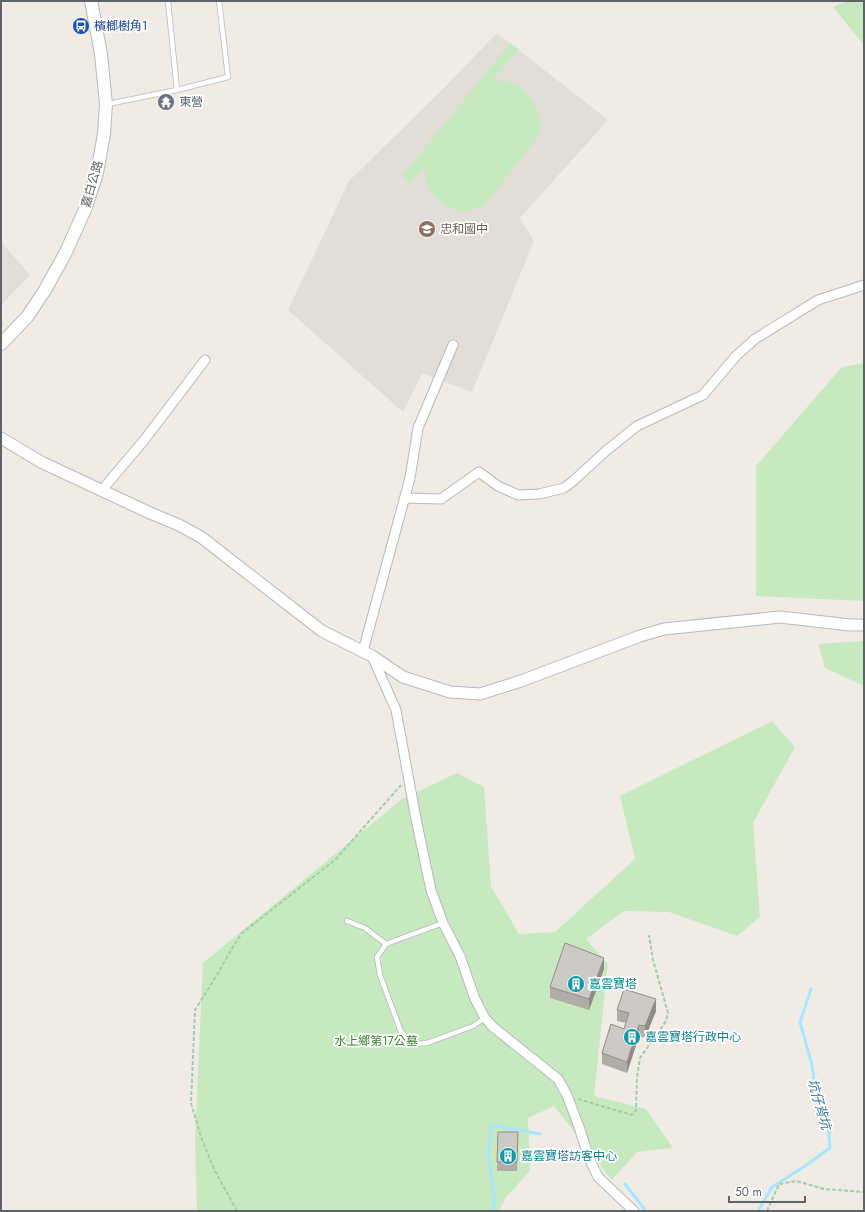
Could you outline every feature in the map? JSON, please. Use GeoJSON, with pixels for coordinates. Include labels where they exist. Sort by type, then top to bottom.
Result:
{"type":"FeatureCollection","features":[{"type":"Feature","properties":{"kind":"main road","name":"嘉白公路"},"geometry":{"type":"LineString","coordinates":[[1,344],[27,317],[46,290],[66,252],[86,207],[97,174],[104,134],[106,104],[101,54],[91,1]]}},
{"type":"Feature","properties":{"kind":"street"},"geometry":{"type":"LineString","coordinates":[[405,498],[441,498],[479,472],[498,486],[518,495],[539,494],[564,488],[637,426],[703,395],[736,356],[755,339],[818,300],[864,284]]}},
{"type":"Feature","properties":{"kind":"street"},"geometry":{"type":"LineString","coordinates":[[453,345],[418,428],[410,478],[368,653],[396,710],[431,890],[443,923],[460,956],[475,999],[484,1018],[499,1032],[558,1079],[567,1096],[589,1158],[598,1177],[634,1211]]}},
{"type":"Feature","properties":{"kind":"street"},"geometry":{"type":"LineString","coordinates":[[102,490],[145,439],[205,360]]}},
{"type":"Feature","properties":{"kind":"street"},"geometry":{"type":"LineString","coordinates":[[1,438],[41,462],[150,513],[179,524],[201,537],[322,631],[368,653],[403,677],[450,692],[480,694],[521,681],[640,636],[664,629],[780,616],[850,625],[864,625]]}},
{"type":"Feature","properties":{"kind":"lane"},"geometry":{"type":"LineString","coordinates":[[168,1],[177,90]]}},
{"type":"Feature","properties":{"kind":"lane"},"geometry":{"type":"LineString","coordinates":[[106,104],[177,90],[228,77],[219,1]]}},
{"type":"Feature","properties":{"kind":"lane"},"geometry":{"type":"LineString","coordinates":[[347,921],[365,928],[386,944]]}},
{"type":"Feature","properties":{"kind":"lane"},"geometry":{"type":"LineString","coordinates":[[443,923],[386,944],[377,957],[380,975],[401,1032],[414,1044],[427,1044],[473,1026],[484,1018]]}},
{"type":"Feature","properties":{"kind":"path"},"geometry":{"type":"LineString","coordinates":[[237,1211],[214,1169],[201,1137],[191,1103],[195,1010],[242,933],[335,860],[408,777]]}},
{"type":"Feature","properties":{"kind":"path"},"geometry":{"type":"LineString","coordinates":[[567,1096],[632,1115],[636,1110],[637,1077],[640,1058],[666,1021],[668,1013],[653,960],[649,935]]}},
{"type":"Feature","properties":{"kind":"path"},"geometry":{"type":"LineString","coordinates":[[766,1211],[779,1184],[796,1181],[824,1189],[864,1192]]}},
{"type":"Feature","properties":{"kind":"shaded area","name":"忠和國中"},"geometry":{"type":"Polygon","coordinates":[[[497,33],[608,120],[520,218],[534,241],[472,392],[422,373],[403,412],[288,310],[349,181],[442,90],[497,33]]]}},
{"type":"Feature","properties":{"kind":"shaded area"},"geometry":{"type":"Polygon","coordinates":[[[1,242],[30,275],[1,305],[1,242]]]}},
{"type":"Feature","properties":{"kind":"green space"},"geometry":{"type":"Polygon","coordinates":[[[847,1],[864,1],[864,45],[833,7],[847,1]]]}},
{"type":"Feature","properties":{"kind":"green space"},"geometry":{"type":"Polygon","coordinates":[[[510,43],[519,49],[493,80],[512,82],[522,87],[534,102],[539,114],[541,128],[535,141],[484,206],[472,210],[461,211],[451,209],[436,198],[430,189],[423,167],[411,183],[402,176],[510,43]]]}},
{"type":"Feature","properties":{"kind":"green space"},"geometry":{"type":"Polygon","coordinates":[[[864,363],[864,601],[756,596],[756,466],[842,367],[864,363]]]}},
{"type":"Feature","properties":{"kind":"green space"},"geometry":{"type":"Polygon","coordinates":[[[864,641],[864,686],[825,668],[818,644],[864,641]]]}},
{"type":"Feature","properties":{"kind":"green space","name":"水上鄉第17公墓"},"geometry":{"type":"Polygon","coordinates":[[[772,721],[795,747],[753,823],[760,917],[737,936],[669,912],[624,911],[586,939],[608,964],[594,1096],[646,1109],[673,1148],[637,1152],[612,1180],[554,1106],[528,1118],[530,1171],[507,1196],[499,1211],[197,1211],[195,1136],[203,963],[402,799],[457,773],[484,787],[491,886],[519,934],[555,932],[635,859],[620,796],[772,721]]]}},
{"type":"Feature","properties":{"kind":"building","name":"嘉雲寶塔"},"geometry":{"type":"Polygon","coordinates":[[[565,943],[604,958],[589,999],[550,987],[565,943]]]}},
{"type":"Feature","properties":{"kind":"building","name":"嘉雲寶塔行政中心"},"geometry":{"type":"Polygon","coordinates":[[[624,989],[656,999],[645,1026],[639,1025],[627,1062],[602,1053],[611,1024],[624,1029],[629,1013],[617,1010],[624,989]]]}},
{"type":"Feature","properties":{"kind":"building","name":"嘉雲寶塔訪客中心"},"geometry":{"type":"Polygon","coordinates":[[[498,1132],[518,1132],[517,1162],[497,1162],[498,1132]]]}},
{"type":"Feature","properties":{"kind":"waterway","name":"坑仔背坑"},"geometry":{"type":"LineString","coordinates":[[758,1211],[772,1187],[830,1148],[828,1124],[816,1094],[812,1065],[800,1022],[811,989]]}},
{"type":"Feature","properties":{"kind":"waterway","name":"坑仔背坑"},"geometry":{"type":"LineString","coordinates":[[493,1211],[494,1197],[488,1152],[492,1125],[540,1134]]}},
{"type":"Feature","properties":{"kind":"waterway","name":"坑仔背坑"},"geometry":{"type":"LineString","coordinates":[[625,1184],[646,1211]]}},
{"type":"Feature","properties":{"kind":"place","name":"檳榔樹角1"},"geometry":{"type":"Point","coordinates":[81,26]}},
{"type":"Feature","properties":{"kind":"place","name":"東營"},"geometry":{"type":"Point","coordinates":[166,102]}},
{"type":"Feature","properties":{"kind":"place","name":"忠和國中"},"geometry":{"type":"Point","coordinates":[427,229]}},
{"type":"Feature","properties":{"kind":"place","name":"嘉雲寶塔"},"geometry":{"type":"Point","coordinates":[576,984]}},
{"type":"Feature","properties":{"kind":"place","name":"嘉雲寶塔行政中心"},"geometry":{"type":"Point","coordinates":[632,1037]}},
{"type":"Feature","properties":{"kind":"place","name":"嘉雲寶塔訪客中心"},"geometry":{"type":"Point","coordinates":[508,1156]}}]}
